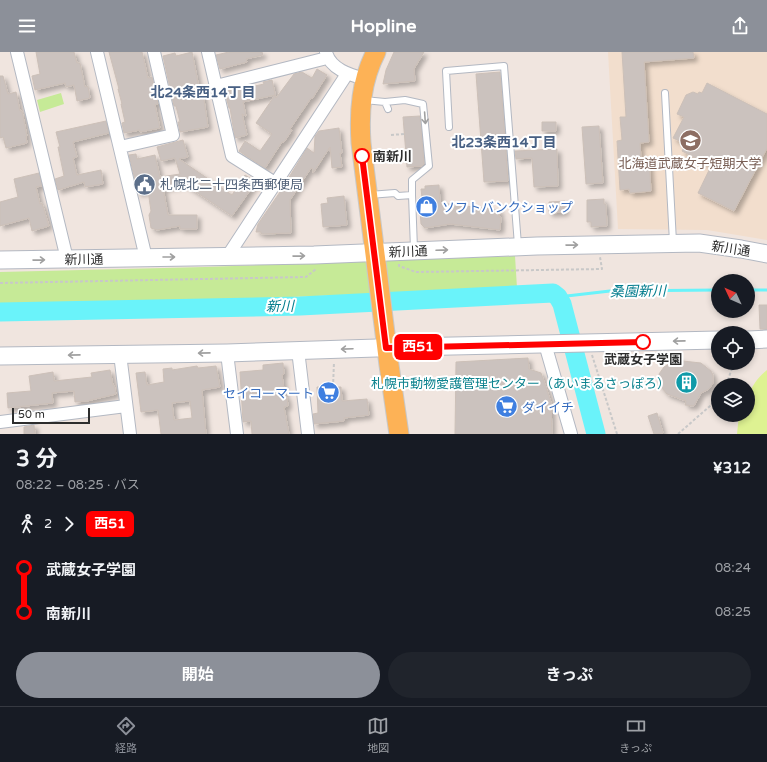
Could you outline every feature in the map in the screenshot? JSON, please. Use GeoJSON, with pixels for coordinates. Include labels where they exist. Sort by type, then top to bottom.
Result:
{"type":"FeatureCollection","features":[{"type":"Feature","properties":{"kind":"main road"},"geometry":{"type":"LineString","coordinates":[[376,52],[365,80],[361,99],[359,121],[386,348],[399,434]]}},
{"type":"Feature","properties":{"kind":"street"},"geometry":{"type":"LineString","coordinates":[[18,52],[67,259]]}},
{"type":"Feature","properties":{"kind":"street"},"geometry":{"type":"LineString","coordinates":[[97,52],[146,258]]}},
{"type":"Feature","properties":{"kind":"street"},"geometry":{"type":"LineString","coordinates":[[120,147],[173,135],[154,52]]}},
{"type":"Feature","properties":{"kind":"street"},"geometry":{"type":"LineString","coordinates":[[208,52],[232,156],[275,183]]}},
{"type":"Feature","properties":{"kind":"street"},"geometry":{"type":"LineString","coordinates":[[216,86],[326,55],[332,64],[347,74],[365,80]]}},
{"type":"Feature","properties":{"kind":"street"},"geometry":{"type":"LineString","coordinates":[[227,257],[347,74]]}},
{"type":"Feature","properties":{"kind":"street","name":"新川通"},"geometry":{"type":"LineString","coordinates":[[0,260],[314,256],[375,252],[673,243],[699,243],[767,254]]}},
{"type":"Feature","properties":{"kind":"street"},"geometry":{"type":"LineString","coordinates":[[755,340],[767,339]]}},
{"type":"Feature","properties":{"kind":"street"},"geometry":{"type":"LineString","coordinates":[[0,356],[227,353],[548,344],[588,348],[711,340]]}},
{"type":"Feature","properties":{"kind":"street"},"geometry":{"type":"LineString","coordinates":[[548,344],[571,434]]}},
{"type":"Feature","properties":{"kind":"street"},"geometry":{"type":"LineString","coordinates":[[298,350],[308,434]]}},
{"type":"Feature","properties":{"kind":"street"},"geometry":{"type":"LineString","coordinates":[[227,353],[238,434]]}},
{"type":"Feature","properties":{"kind":"street"},"geometry":{"type":"LineString","coordinates":[[120,354],[130,434]]}},
{"type":"Feature","properties":{"kind":"street"},"geometry":{"type":"LineString","coordinates":[[0,422],[126,406]]}},
{"type":"Feature","properties":{"kind":"lane"},"geometry":{"type":"LineString","coordinates":[[449,127],[446,71],[504,66],[518,247]]}},
{"type":"Feature","properties":{"kind":"lane"},"geometry":{"type":"LineString","coordinates":[[665,93],[673,243]]}},
{"type":"Feature","properties":{"kind":"lane"},"geometry":{"type":"LineString","coordinates":[[361,99],[385,102],[405,100],[423,104],[429,166],[412,180],[406,251]]}},
{"type":"Feature","properties":{"kind":"lane"},"geometry":{"type":"LineString","coordinates":[[385,102],[388,109]]}},
{"type":"Feature","properties":{"kind":"lane"},"geometry":{"type":"LineString","coordinates":[[368,195],[395,193],[398,196],[412,194]]}},
{"type":"Feature","properties":{"kind":"path"},"geometry":{"type":"LineString","coordinates":[[390,135],[404,134]]}},
{"type":"Feature","properties":{"kind":"path"},"geometry":{"type":"LineString","coordinates":[[406,251],[399,266],[416,272],[602,269],[600,257]]}},
{"type":"Feature","properties":{"kind":"path"},"geometry":{"type":"LineString","coordinates":[[0,284],[306,277],[317,268],[317,266]]}},
{"type":"Feature","properties":{"kind":"path"},"geometry":{"type":"LineString","coordinates":[[588,348],[617,434]]}},
{"type":"Feature","properties":{"kind":"path"},"geometry":{"type":"LineString","coordinates":[[333,387],[334,360]]}},
{"type":"Feature","properties":{"kind":"path"},"geometry":{"type":"LineString","coordinates":[[678,434],[711,404]]}},
{"type":"Feature","properties":{"kind":"shaded area","name":"北海道武蔵女子短期大学"},"geometry":{"type":"Polygon","coordinates":[[[608,52],[767,52],[767,240],[707,230],[618,229],[608,52]]]}},
{"type":"Feature","properties":{"kind":"green space"},"geometry":{"type":"Polygon","coordinates":[[[61,93],[64,104],[40,112],[37,100],[61,93]]]}},
{"type":"Feature","properties":{"kind":"green space"},"geometry":{"type":"Polygon","coordinates":[[[515,256],[517,288],[0,307],[0,272],[205,267],[515,256]]]}},
{"type":"Feature","properties":{"kind":"green space"},"geometry":{"type":"Polygon","coordinates":[[[767,370],[767,434],[737,434],[738,422],[755,422],[755,383],[767,370]]]}},
{"type":"Feature","properties":{"kind":"building"},"geometry":{"type":"Polygon","coordinates":[[[36,52],[74,52],[77,63],[80,63],[85,87],[88,86],[90,98],[77,101],[74,85],[66,87],[65,83],[35,90],[32,76],[40,74],[36,52]]]}},
{"type":"Feature","properties":{"kind":"building"},"geometry":{"type":"Polygon","coordinates":[[[109,52],[142,52],[148,78],[152,77],[158,104],[155,105],[160,128],[140,132],[140,130],[124,133],[122,123],[125,122],[122,104],[109,52]]]}},
{"type":"Feature","properties":{"kind":"building"},"geometry":{"type":"Polygon","coordinates":[[[192,52],[200,93],[203,93],[208,127],[180,132],[178,122],[180,122],[176,106],[174,106],[163,56],[175,53],[176,56],[192,52]]]}},
{"type":"Feature","properties":{"kind":"building"},"geometry":{"type":"Polygon","coordinates":[[[229,52],[262,52],[263,55],[246,59],[247,62],[220,69],[216,55],[229,52]]]}},
{"type":"Feature","properties":{"kind":"building"},"geometry":{"type":"Polygon","coordinates":[[[394,52],[424,52],[414,69],[415,81],[383,84],[386,70],[394,52]]]}},
{"type":"Feature","properties":{"kind":"building"},"geometry":{"type":"Polygon","coordinates":[[[622,52],[693,52],[694,58],[644,62],[649,142],[640,143],[641,159],[649,158],[651,191],[630,193],[629,189],[620,190],[617,141],[622,140],[620,117],[626,117],[622,52]]]}},
{"type":"Feature","properties":{"kind":"building"},"geometry":{"type":"Polygon","coordinates":[[[317,69],[327,75],[290,129],[292,130],[284,142],[282,142],[265,168],[239,151],[245,141],[260,151],[272,134],[256,123],[275,95],[243,102],[246,116],[242,114],[247,135],[235,138],[230,108],[225,92],[245,86],[246,88],[264,84],[263,82],[272,80],[276,98],[294,74],[302,72],[312,78],[317,69]]]}},
{"type":"Feature","properties":{"kind":"building"},"geometry":{"type":"Polygon","coordinates":[[[500,72],[508,181],[484,182],[476,74],[500,72]]]}},
{"type":"Feature","properties":{"kind":"building"},"geometry":{"type":"Polygon","coordinates":[[[0,76],[3,76],[8,94],[16,92],[20,111],[22,111],[27,136],[27,143],[6,148],[3,137],[0,138],[0,76]]]}},
{"type":"Feature","properties":{"kind":"building"},"geometry":{"type":"Polygon","coordinates":[[[707,83],[767,114],[767,148],[734,211],[698,193],[711,166],[682,151],[686,144],[673,138],[684,117],[677,114],[686,95],[693,92],[698,94],[699,92],[702,93],[707,83]]]}},
{"type":"Feature","properties":{"kind":"building"},"geometry":{"type":"Polygon","coordinates":[[[420,116],[424,164],[422,166],[407,167],[403,117],[420,116]]]}},
{"type":"Feature","properties":{"kind":"building"},"geometry":{"type":"Polygon","coordinates":[[[106,121],[109,133],[73,142],[77,157],[73,158],[77,175],[101,170],[103,184],[85,187],[84,182],[58,190],[55,179],[64,176],[58,147],[60,147],[56,132],[106,121]]]}},
{"type":"Feature","properties":{"kind":"building"},"geometry":{"type":"Polygon","coordinates":[[[542,122],[556,122],[556,131],[542,131],[542,122]]]}},
{"type":"Feature","properties":{"kind":"building"},"geometry":{"type":"Polygon","coordinates":[[[599,126],[603,183],[586,184],[582,127],[599,126]]]}},
{"type":"Feature","properties":{"kind":"building"},"geometry":{"type":"Polygon","coordinates":[[[339,128],[342,167],[332,168],[330,147],[313,173],[313,169],[311,168],[290,200],[291,233],[261,234],[261,232],[256,232],[258,224],[307,148],[314,153],[315,136],[319,131],[339,128]]]}},
{"type":"Feature","properties":{"kind":"building"},"geometry":{"type":"Polygon","coordinates":[[[183,140],[188,157],[179,159],[232,195],[245,175],[256,182],[232,216],[184,184],[163,188],[168,215],[197,215],[197,229],[180,229],[180,226],[157,230],[151,228],[149,215],[151,211],[148,191],[138,193],[129,155],[136,154],[137,159],[155,155],[160,177],[180,174],[175,158],[161,161],[157,147],[183,140]]]}},
{"type":"Feature","properties":{"kind":"building"},"geometry":{"type":"Polygon","coordinates":[[[557,149],[558,186],[534,187],[532,158],[516,159],[515,151],[557,149]]]}},
{"type":"Feature","properties":{"kind":"building"},"geometry":{"type":"Polygon","coordinates":[[[39,173],[42,186],[36,187],[40,204],[42,203],[49,226],[32,231],[29,218],[0,226],[0,202],[18,197],[14,179],[39,173]]]}},
{"type":"Feature","properties":{"kind":"building"},"geometry":{"type":"Polygon","coordinates":[[[439,185],[440,203],[500,210],[500,230],[450,224],[425,228],[421,224],[419,198],[422,198],[421,189],[425,189],[425,186],[439,185]]]}},
{"type":"Feature","properties":{"kind":"building"},"geometry":{"type":"Polygon","coordinates":[[[344,196],[347,225],[323,227],[321,204],[328,203],[327,198],[344,196]]]}},
{"type":"Feature","properties":{"kind":"building"},"geometry":{"type":"Polygon","coordinates":[[[604,199],[604,204],[606,204],[607,226],[591,227],[591,222],[587,222],[587,200],[604,199]]]}},
{"type":"Feature","properties":{"kind":"building"},"geometry":{"type":"Polygon","coordinates":[[[565,201],[565,212],[549,213],[549,202],[565,201]]]}},
{"type":"Feature","properties":{"kind":"building"},"geometry":{"type":"Polygon","coordinates":[[[759,305],[767,305],[767,329],[760,329],[759,305]]]}},
{"type":"Feature","properties":{"kind":"building"},"geometry":{"type":"Polygon","coordinates":[[[528,358],[529,369],[541,373],[551,402],[552,434],[455,434],[456,362],[528,358]]]}},
{"type":"Feature","properties":{"kind":"building","name":"札幌市動物愛護管理センター（あいまるさっぽろ）"},"geometry":{"type":"Polygon","coordinates":[[[668,358],[682,359],[683,361],[701,363],[711,371],[713,378],[711,378],[711,386],[709,389],[701,393],[694,406],[685,405],[686,401],[667,394],[660,386],[658,382],[659,374],[664,367],[669,364],[668,358]]]}},
{"type":"Feature","properties":{"kind":"building"},"geometry":{"type":"Polygon","coordinates":[[[283,363],[284,374],[282,375],[285,397],[287,397],[288,406],[284,407],[289,434],[252,434],[251,421],[243,422],[240,372],[263,370],[263,365],[283,363]]]}},
{"type":"Feature","properties":{"kind":"building"},"geometry":{"type":"Polygon","coordinates":[[[197,366],[198,368],[216,366],[220,387],[202,390],[206,434],[161,434],[158,410],[141,412],[136,373],[145,372],[147,385],[164,382],[163,369],[172,368],[172,370],[197,366]],[[190,401],[172,403],[174,420],[192,418],[190,401]]]}},
{"type":"Feature","properties":{"kind":"building"},"geometry":{"type":"Polygon","coordinates":[[[110,370],[116,394],[87,401],[75,402],[74,391],[52,393],[53,403],[8,408],[7,393],[31,391],[29,376],[53,372],[54,381],[92,377],[91,373],[110,370]]]}},
{"type":"Feature","properties":{"kind":"building"},"geometry":{"type":"Polygon","coordinates":[[[317,387],[341,387],[342,401],[367,399],[369,415],[344,418],[344,421],[314,424],[313,414],[318,413],[317,387]]]}},
{"type":"Feature","properties":{"kind":"building"},"geometry":{"type":"Polygon","coordinates":[[[657,413],[663,433],[654,434],[648,416],[657,413]]]}},
{"type":"Feature","properties":{"kind":"building"},"geometry":{"type":"Polygon","coordinates":[[[34,425],[35,434],[24,434],[24,427],[34,425]]]}},
{"type":"Feature","properties":{"kind":"waterway","name":"桑園新川"},"geometry":{"type":"LineString","coordinates":[[558,297],[610,291],[711,290]]}},
{"type":"Feature","properties":{"kind":"waterway","name":"桑園新川"},"geometry":{"type":"LineString","coordinates":[[755,290],[767,290]]}},
{"type":"Feature","properties":{"kind":"waterway","name":"新川"},"geometry":{"type":"LineString","coordinates":[[0,312],[300,306],[553,293],[558,297],[562,304],[596,434]]}},
{"type":"Feature","properties":{"kind":"bus line","name":"西51"},"geometry":{"type":"LineString","coordinates":[[362,156],[386,348],[643,342]]}},
{"type":"Feature","properties":{"kind":"place","name":"北海道武蔵女子短期大学"},"geometry":{"type":"Point","coordinates":[690,141]}},
{"type":"Feature","properties":{"kind":"place","name":"南新川"},"geometry":{"type":"Point","coordinates":[362,156]}},
{"type":"Feature","properties":{"kind":"place","name":"札幌北二十四条西郵便局"},"geometry":{"type":"Point","coordinates":[145,184]}},
{"type":"Feature","properties":{"kind":"place","name":"ソフトバンクショップ"},"geometry":{"type":"Point","coordinates":[426,207]}},
{"type":"Feature","properties":{"kind":"place","name":"武蔵女子学園"},"geometry":{"type":"Point","coordinates":[643,342]}},
{"type":"Feature","properties":{"kind":"place","name":"札幌市動物愛護管理センター（あいまるさっぽろ）"},"geometry":{"type":"Point","coordinates":[686,383]}},
{"type":"Feature","properties":{"kind":"place","name":"セイコーマート"},"geometry":{"type":"Point","coordinates":[329,393]}},
{"type":"Feature","properties":{"kind":"place","name":"ダイイチ"},"geometry":{"type":"Point","coordinates":[506,407]}},
{"type":"Feature","properties":{"kind":"district","name":"北24条西14丁目"},"geometry":{"type":"Point","coordinates":[203,92]}},
{"type":"Feature","properties":{"kind":"district","name":"北23条西14丁目"},"geometry":{"type":"Point","coordinates":[504,142]}}]}
